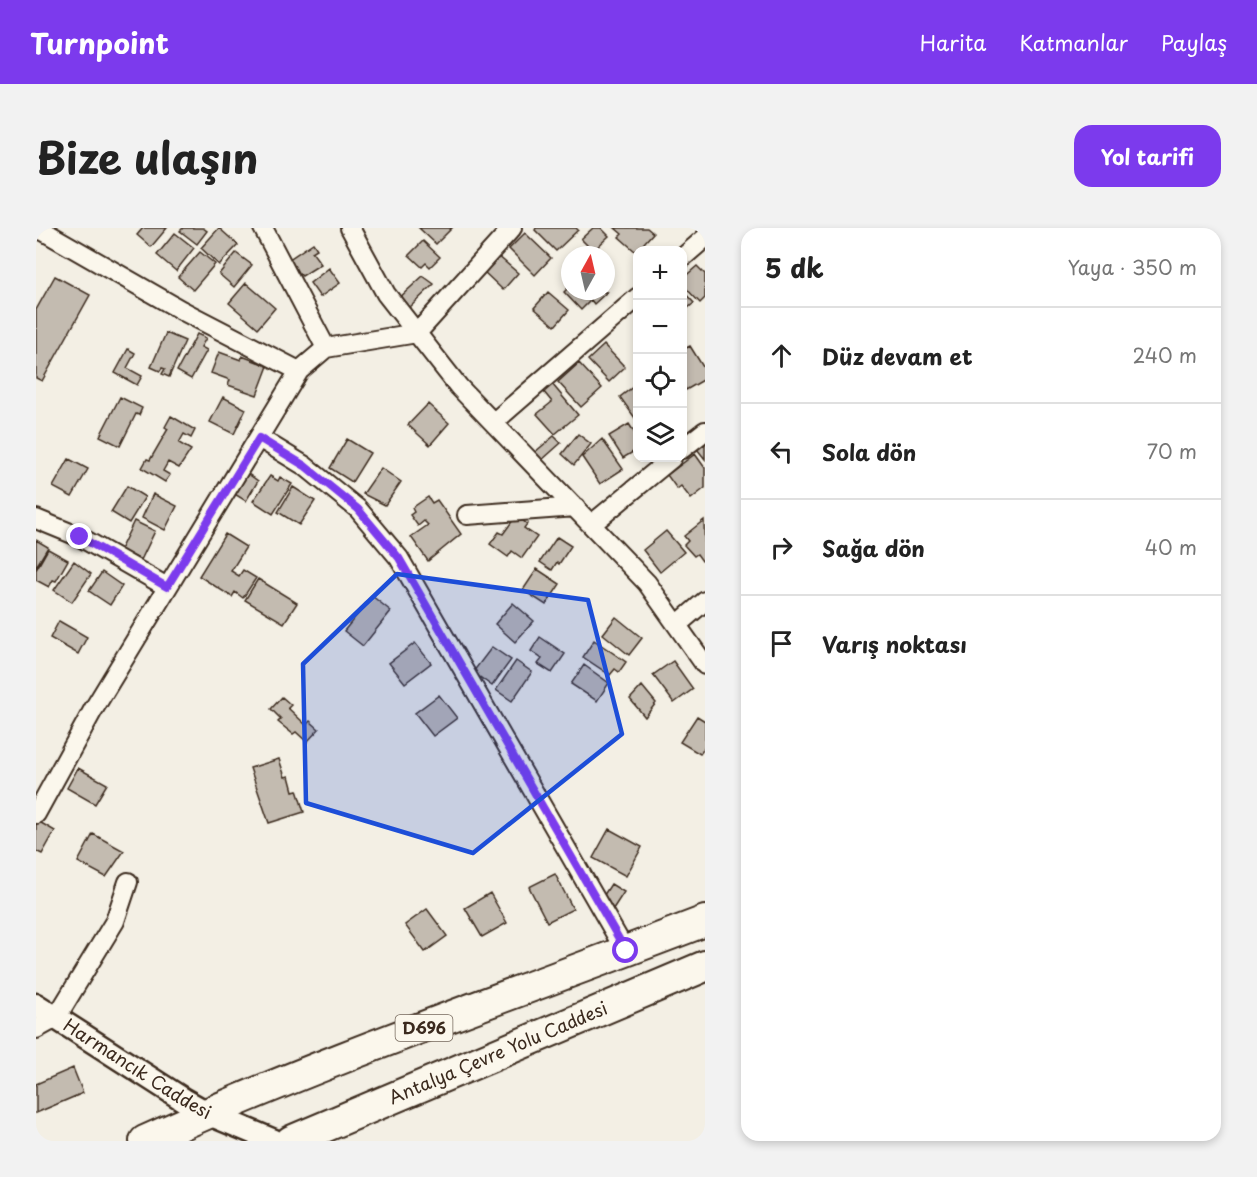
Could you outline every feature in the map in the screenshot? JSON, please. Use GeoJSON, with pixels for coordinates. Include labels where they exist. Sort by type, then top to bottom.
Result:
{"type":"FeatureCollection","features":[{"type":"Feature","properties":{"kind":"highway","name":"D696"},"geometry":{"type":"LineString","coordinates":[[145,1141],[207,1113],[705,921]]}},
{"type":"Feature","properties":{"kind":"highway","name":"Antalya Çevre Yolu Caddesi"},"geometry":{"type":"LineString","coordinates":[[291,1141],[705,966]]}},
{"type":"Feature","properties":{"kind":"street"},"geometry":{"type":"LineString","coordinates":[[38,228],[181,310],[299,371]]}},
{"type":"Feature","properties":{"kind":"street"},"geometry":{"type":"LineString","coordinates":[[263,228],[326,348]]}},
{"type":"Feature","properties":{"kind":"street"},"geometry":{"type":"LineString","coordinates":[[350,228],[386,294],[459,387],[647,583],[705,665]]}},
{"type":"Feature","properties":{"kind":"street"},"geometry":{"type":"LineString","coordinates":[[36,814],[93,710],[299,371],[326,348],[417,333],[512,228]]}},
{"type":"Feature","properties":{"kind":"street"},"geometry":{"type":"LineString","coordinates":[[687,254],[705,238]]}},
{"type":"Feature","properties":{"kind":"street"},"geometry":{"type":"LineString","coordinates":[[494,422],[635,300]]}},
{"type":"Feature","properties":{"kind":"street"},"geometry":{"type":"LineString","coordinates":[[687,445],[705,431]]}},
{"type":"Feature","properties":{"kind":"street"},"geometry":{"type":"LineString","coordinates":[[259,438],[305,466],[358,509],[399,558],[626,951]]}},
{"type":"Feature","properties":{"kind":"street"},"geometry":{"type":"LineString","coordinates":[[592,524],[667,462]]}},
{"type":"Feature","properties":{"kind":"street"},"geometry":{"type":"LineString","coordinates":[[467,515],[576,507]]}},
{"type":"Feature","properties":{"kind":"street"},"geometry":{"type":"LineString","coordinates":[[36,519],[80,537],[167,587]]}},
{"type":"Feature","properties":{"kind":"street"},"geometry":{"type":"LineString","coordinates":[[677,625],[705,600]]}},
{"type":"Feature","properties":{"kind":"street"},"geometry":{"type":"LineString","coordinates":[[36,1029],[56,1018],[115,921],[128,882]]}},
{"type":"Feature","properties":{"kind":"street","name":"Harmancık Caddesi"},"geometry":{"type":"LineString","coordinates":[[36,1005],[207,1113],[274,1141]]}},
{"type":"Feature","properties":{"kind":"highlighted area"},"geometry":{"type":"Polygon","coordinates":[[[397,574],[588,600],[622,734],[473,853],[306,803],[303,664],[397,574]]]}},
{"type":"Feature","properties":{"kind":"building"},"geometry":{"type":"Polygon","coordinates":[[[143,228],[167,228],[151,247],[137,235],[143,228]]]}},
{"type":"Feature","properties":{"kind":"building"},"geometry":{"type":"Polygon","coordinates":[[[183,228],[203,228],[207,231],[197,244],[180,231],[183,228]]]}},
{"type":"Feature","properties":{"kind":"building"},"geometry":{"type":"Polygon","coordinates":[[[219,228],[238,245],[219,265],[201,248],[219,228]]]}},
{"type":"Feature","properties":{"kind":"building"},"geometry":{"type":"Polygon","coordinates":[[[419,228],[452,228],[436,244],[419,228]]]}},
{"type":"Feature","properties":{"kind":"building"},"geometry":{"type":"Polygon","coordinates":[[[536,228],[576,228],[578,230],[556,251],[535,230],[536,228]]]}},
{"type":"Feature","properties":{"kind":"building"},"geometry":{"type":"Polygon","coordinates":[[[593,228],[601,228],[609,236],[598,246],[588,246],[581,239],[593,228]]]}},
{"type":"Feature","properties":{"kind":"building"},"geometry":{"type":"Polygon","coordinates":[[[615,228],[647,228],[653,233],[641,246],[633,246],[633,249],[619,237],[622,234],[615,228]]]}},
{"type":"Feature","properties":{"kind":"building"},"geometry":{"type":"Polygon","coordinates":[[[175,233],[194,248],[176,271],[157,255],[175,233]]]}},
{"type":"Feature","properties":{"kind":"building"},"geometry":{"type":"Polygon","coordinates":[[[525,233],[551,258],[535,275],[509,249],[525,233]]]}},
{"type":"Feature","properties":{"kind":"building"},"geometry":{"type":"Polygon","coordinates":[[[423,241],[440,257],[430,267],[426,263],[422,267],[409,255],[423,241]]]}},
{"type":"Feature","properties":{"kind":"building"},"geometry":{"type":"Polygon","coordinates":[[[313,243],[317,249],[312,252],[321,264],[302,276],[300,274],[296,277],[285,262],[313,243]]]}},
{"type":"Feature","properties":{"kind":"building"},"geometry":{"type":"Polygon","coordinates":[[[200,252],[215,264],[193,290],[178,277],[200,252]]]}},
{"type":"Feature","properties":{"kind":"building"},"geometry":{"type":"Polygon","coordinates":[[[236,253],[252,265],[234,287],[219,274],[236,253]]]}},
{"type":"Feature","properties":{"kind":"building"},"geometry":{"type":"Polygon","coordinates":[[[497,255],[518,273],[503,290],[483,271],[497,255]]]}},
{"type":"Feature","properties":{"kind":"building"},"geometry":{"type":"Polygon","coordinates":[[[697,266],[705,274],[705,298],[700,303],[687,289],[687,275],[697,266]]]}},
{"type":"Feature","properties":{"kind":"building"},"geometry":{"type":"Polygon","coordinates":[[[329,268],[340,283],[320,297],[310,283],[329,268]]]}},
{"type":"Feature","properties":{"kind":"building"},"geometry":{"type":"Polygon","coordinates":[[[55,276],[90,295],[42,381],[36,378],[36,310],[55,276]]]}},
{"type":"Feature","properties":{"kind":"building"},"geometry":{"type":"Polygon","coordinates":[[[423,276],[434,284],[408,309],[398,299],[423,276]]]}},
{"type":"Feature","properties":{"kind":"building"},"geometry":{"type":"Polygon","coordinates":[[[246,283],[275,308],[258,328],[229,303],[246,283]]]}},
{"type":"Feature","properties":{"kind":"building"},"geometry":{"type":"Polygon","coordinates":[[[548,292],[569,310],[555,326],[534,308],[548,292]]]}},
{"type":"Feature","properties":{"kind":"building"},"geometry":{"type":"Polygon","coordinates":[[[687,295],[694,303],[687,309],[687,295]]]}},
{"type":"Feature","properties":{"kind":"building"},"geometry":{"type":"Polygon","coordinates":[[[572,300],[591,300],[581,310],[572,300]]]}},
{"type":"Feature","properties":{"kind":"building"},"geometry":{"type":"Polygon","coordinates":[[[166,333],[185,341],[169,377],[162,374],[165,369],[162,368],[160,371],[151,367],[166,333]]]}},
{"type":"Feature","properties":{"kind":"building"},"geometry":{"type":"Polygon","coordinates":[[[197,334],[206,338],[201,347],[207,350],[191,379],[177,371],[197,334]]]}},
{"type":"Feature","properties":{"kind":"building"},"geometry":{"type":"Polygon","coordinates":[[[604,345],[625,367],[609,382],[588,360],[604,345]]]}},
{"type":"Feature","properties":{"kind":"building"},"geometry":{"type":"Polygon","coordinates":[[[690,346],[705,370],[705,379],[687,389],[687,354],[687,348],[690,346]]]}},
{"type":"Feature","properties":{"kind":"building"},"geometry":{"type":"Polygon","coordinates":[[[128,349],[135,353],[127,368],[142,376],[137,385],[115,373],[128,349]]]}},
{"type":"Feature","properties":{"kind":"building"},"geometry":{"type":"Polygon","coordinates":[[[219,352],[241,360],[242,356],[268,366],[257,395],[228,385],[230,380],[211,373],[219,352]]]}},
{"type":"Feature","properties":{"kind":"building"},"geometry":{"type":"Polygon","coordinates":[[[579,363],[602,388],[581,407],[558,382],[579,363]]]}},
{"type":"Feature","properties":{"kind":"building"},"geometry":{"type":"Polygon","coordinates":[[[547,378],[578,415],[555,434],[537,414],[552,402],[539,386],[547,378]]]}},
{"type":"Feature","properties":{"kind":"building"},"geometry":{"type":"Polygon","coordinates":[[[633,387],[633,415],[620,397],[633,387]]]}},
{"type":"Feature","properties":{"kind":"building"},"geometry":{"type":"Polygon","coordinates":[[[120,397],[142,408],[139,415],[136,414],[120,446],[100,436],[120,397]]]}},
{"type":"Feature","properties":{"kind":"building"},"geometry":{"type":"Polygon","coordinates":[[[223,397],[246,409],[234,434],[210,422],[223,397]]]}},
{"type":"Feature","properties":{"kind":"building"},"geometry":{"type":"Polygon","coordinates":[[[428,404],[449,423],[430,445],[408,425],[428,404]]]}},
{"type":"Feature","properties":{"kind":"building"},"geometry":{"type":"Polygon","coordinates":[[[171,416],[195,430],[191,438],[184,434],[179,443],[191,450],[179,468],[168,462],[163,471],[170,475],[165,482],[142,468],[147,459],[150,460],[168,429],[165,427],[171,416]]]}},
{"type":"Feature","properties":{"kind":"building"},"geometry":{"type":"Polygon","coordinates":[[[629,424],[633,430],[633,452],[623,458],[609,436],[629,424]]]}},
{"type":"Feature","properties":{"kind":"building"},"geometry":{"type":"Polygon","coordinates":[[[578,434],[591,444],[574,465],[562,454],[578,434]]]}},
{"type":"Feature","properties":{"kind":"building"},"geometry":{"type":"Polygon","coordinates":[[[554,436],[561,443],[542,460],[535,452],[554,436]]]}},
{"type":"Feature","properties":{"kind":"building"},"geometry":{"type":"Polygon","coordinates":[[[347,439],[370,453],[352,482],[330,468],[347,439]]]}},
{"type":"Feature","properties":{"kind":"building"},"geometry":{"type":"Polygon","coordinates":[[[602,439],[623,469],[600,484],[582,457],[602,439]]]}},
{"type":"Feature","properties":{"kind":"building"},"geometry":{"type":"Polygon","coordinates":[[[705,443],[705,459],[697,449],[705,443]]]}},
{"type":"Feature","properties":{"kind":"building"},"geometry":{"type":"Polygon","coordinates":[[[695,454],[705,468],[705,488],[691,499],[681,486],[677,489],[667,475],[695,454]]]}},
{"type":"Feature","properties":{"kind":"building"},"geometry":{"type":"Polygon","coordinates":[[[69,459],[88,469],[72,497],[53,487],[69,459]]]}},
{"type":"Feature","properties":{"kind":"building"},"geometry":{"type":"Polygon","coordinates":[[[381,468],[401,482],[385,505],[363,494],[381,468]]]}},
{"type":"Feature","properties":{"kind":"building"},"geometry":{"type":"Polygon","coordinates":[[[241,469],[258,481],[246,501],[228,490],[241,469]]]}},
{"type":"Feature","properties":{"kind":"building"},"geometry":{"type":"Polygon","coordinates":[[[270,476],[278,481],[280,477],[292,484],[273,514],[253,501],[270,476]]]}},
{"type":"Feature","properties":{"kind":"building"},"geometry":{"type":"Polygon","coordinates":[[[127,486],[145,497],[129,523],[111,512],[127,486]]]}},
{"type":"Feature","properties":{"kind":"building"},"geometry":{"type":"Polygon","coordinates":[[[293,487],[315,501],[299,525],[278,512],[293,487]]]}},
{"type":"Feature","properties":{"kind":"building"},"geometry":{"type":"Polygon","coordinates":[[[153,494],[177,506],[165,530],[142,518],[153,494]]]}},
{"type":"Feature","properties":{"kind":"building"},"geometry":{"type":"Polygon","coordinates":[[[428,497],[432,503],[437,500],[461,534],[428,561],[411,537],[428,525],[424,521],[418,526],[410,515],[414,512],[412,508],[428,497]]]}},
{"type":"Feature","properties":{"kind":"building"},"geometry":{"type":"Polygon","coordinates":[[[516,516],[527,524],[524,528],[537,537],[522,558],[512,551],[508,557],[490,544],[499,532],[503,534],[516,516]]]}},
{"type":"Feature","properties":{"kind":"building"},"geometry":{"type":"Polygon","coordinates":[[[704,520],[705,559],[702,561],[697,554],[694,556],[684,545],[688,541],[684,536],[704,520]]]}},
{"type":"Feature","properties":{"kind":"building"},"geometry":{"type":"Polygon","coordinates":[[[134,521],[155,531],[141,560],[120,550],[134,521]]]}},
{"type":"Feature","properties":{"kind":"building"},"geometry":{"type":"Polygon","coordinates":[[[666,531],[684,552],[660,572],[643,550],[666,531]]]}},
{"type":"Feature","properties":{"kind":"building"},"geometry":{"type":"Polygon","coordinates":[[[225,534],[246,547],[231,571],[239,576],[243,570],[256,578],[243,598],[235,592],[232,597],[199,576],[225,534]]]}},
{"type":"Feature","properties":{"kind":"building"},"geometry":{"type":"Polygon","coordinates":[[[557,537],[571,546],[552,570],[540,562],[557,537]]]}},
{"type":"Feature","properties":{"kind":"building"},"geometry":{"type":"Polygon","coordinates":[[[36,540],[48,547],[36,567],[36,540]]]}},
{"type":"Feature","properties":{"kind":"building"},"geometry":{"type":"Polygon","coordinates":[[[48,549],[68,560],[56,581],[53,580],[49,587],[36,580],[36,570],[48,549]]]}},
{"type":"Feature","properties":{"kind":"building"},"geometry":{"type":"Polygon","coordinates":[[[74,561],[91,574],[72,602],[54,590],[74,561]]]}},
{"type":"Feature","properties":{"kind":"building"},"geometry":{"type":"Polygon","coordinates":[[[537,569],[560,584],[546,605],[523,590],[537,569]]]}},
{"type":"Feature","properties":{"kind":"building"},"geometry":{"type":"Polygon","coordinates":[[[102,572],[122,586],[110,605],[89,591],[102,572]]]}},
{"type":"Feature","properties":{"kind":"building"},"geometry":{"type":"Polygon","coordinates":[[[258,579],[297,603],[284,623],[245,600],[258,579]]]}},
{"type":"Feature","properties":{"kind":"building"},"geometry":{"type":"Polygon","coordinates":[[[372,596],[391,611],[363,646],[344,631],[372,596]]]}},
{"type":"Feature","properties":{"kind":"building"},"geometry":{"type":"Polygon","coordinates":[[[513,603],[534,621],[515,642],[495,624],[513,603]]]}},
{"type":"Feature","properties":{"kind":"building"},"geometry":{"type":"Polygon","coordinates":[[[616,617],[642,638],[629,655],[603,634],[616,617]]]}},
{"type":"Feature","properties":{"kind":"building"},"geometry":{"type":"Polygon","coordinates":[[[59,621],[87,637],[78,654],[50,638],[59,621]]]}},
{"type":"Feature","properties":{"kind":"building"},"geometry":{"type":"Polygon","coordinates":[[[540,637],[565,654],[552,673],[538,664],[542,659],[531,651],[540,637]]]}},
{"type":"Feature","properties":{"kind":"building"},"geometry":{"type":"Polygon","coordinates":[[[594,640],[626,662],[619,672],[615,669],[610,675],[583,657],[594,640]]]}},
{"type":"Feature","properties":{"kind":"building"},"geometry":{"type":"Polygon","coordinates":[[[415,643],[431,663],[405,683],[389,663],[415,643]]]}},
{"type":"Feature","properties":{"kind":"building"},"geometry":{"type":"Polygon","coordinates":[[[492,647],[511,660],[492,686],[473,672],[492,647]]]}},
{"type":"Feature","properties":{"kind":"building"},"geometry":{"type":"Polygon","coordinates":[[[516,661],[532,672],[512,701],[496,690],[516,661]]]}},
{"type":"Feature","properties":{"kind":"building"},"geometry":{"type":"Polygon","coordinates":[[[673,661],[693,689],[674,703],[653,675],[673,661]]]}},
{"type":"Feature","properties":{"kind":"building"},"geometry":{"type":"Polygon","coordinates":[[[584,665],[609,683],[597,701],[571,684],[584,665]]]}},
{"type":"Feature","properties":{"kind":"building"},"geometry":{"type":"Polygon","coordinates":[[[642,686],[656,703],[645,717],[630,699],[642,686]]]}},
{"type":"Feature","properties":{"kind":"building"},"geometry":{"type":"Polygon","coordinates":[[[439,695],[457,718],[433,736],[415,713],[439,695]]]}},
{"type":"Feature","properties":{"kind":"building"},"geometry":{"type":"Polygon","coordinates":[[[282,697],[291,705],[288,708],[306,725],[310,721],[319,729],[307,742],[296,732],[293,734],[278,722],[281,719],[271,709],[282,697]]]}},
{"type":"Feature","properties":{"kind":"building"},"geometry":{"type":"Polygon","coordinates":[[[697,716],[705,721],[705,747],[700,754],[680,742],[697,716]]]}},
{"type":"Feature","properties":{"kind":"building"},"geometry":{"type":"Polygon","coordinates":[[[279,759],[285,777],[289,776],[293,791],[297,790],[304,812],[269,823],[250,768],[279,759]]]}},
{"type":"Feature","properties":{"kind":"building"},"geometry":{"type":"Polygon","coordinates":[[[78,768],[107,784],[95,804],[67,788],[78,768]]]}},
{"type":"Feature","properties":{"kind":"building"},"geometry":{"type":"Polygon","coordinates":[[[36,820],[55,831],[42,854],[36,851],[36,820]]]}},
{"type":"Feature","properties":{"kind":"building"},"geometry":{"type":"Polygon","coordinates":[[[609,829],[642,847],[626,876],[593,858],[609,829]]]}},
{"type":"Feature","properties":{"kind":"building"},"geometry":{"type":"Polygon","coordinates":[[[93,834],[124,851],[106,877],[78,862],[93,834]]]}},
{"type":"Feature","properties":{"kind":"building"},"geometry":{"type":"Polygon","coordinates":[[[555,874],[573,909],[547,922],[529,887],[555,874]]]}},
{"type":"Feature","properties":{"kind":"building"},"geometry":{"type":"Polygon","coordinates":[[[611,884],[624,892],[611,912],[600,901],[611,884]]]}},
{"type":"Feature","properties":{"kind":"building"},"geometry":{"type":"Polygon","coordinates":[[[490,893],[507,923],[482,937],[465,908],[490,893]]]}},
{"type":"Feature","properties":{"kind":"building"},"geometry":{"type":"Polygon","coordinates":[[[427,909],[447,936],[425,952],[405,925],[427,909]]]}},
{"type":"Feature","properties":{"kind":"building"},"geometry":{"type":"Polygon","coordinates":[[[73,1068],[83,1093],[36,1113],[36,1084],[73,1068]]]}},
{"type":"Feature","properties":{"kind":"route"},"geometry":{"type":"LineString","coordinates":[[80,537],[167,587],[259,438],[305,466],[358,509],[399,558],[626,951]]}}]}
